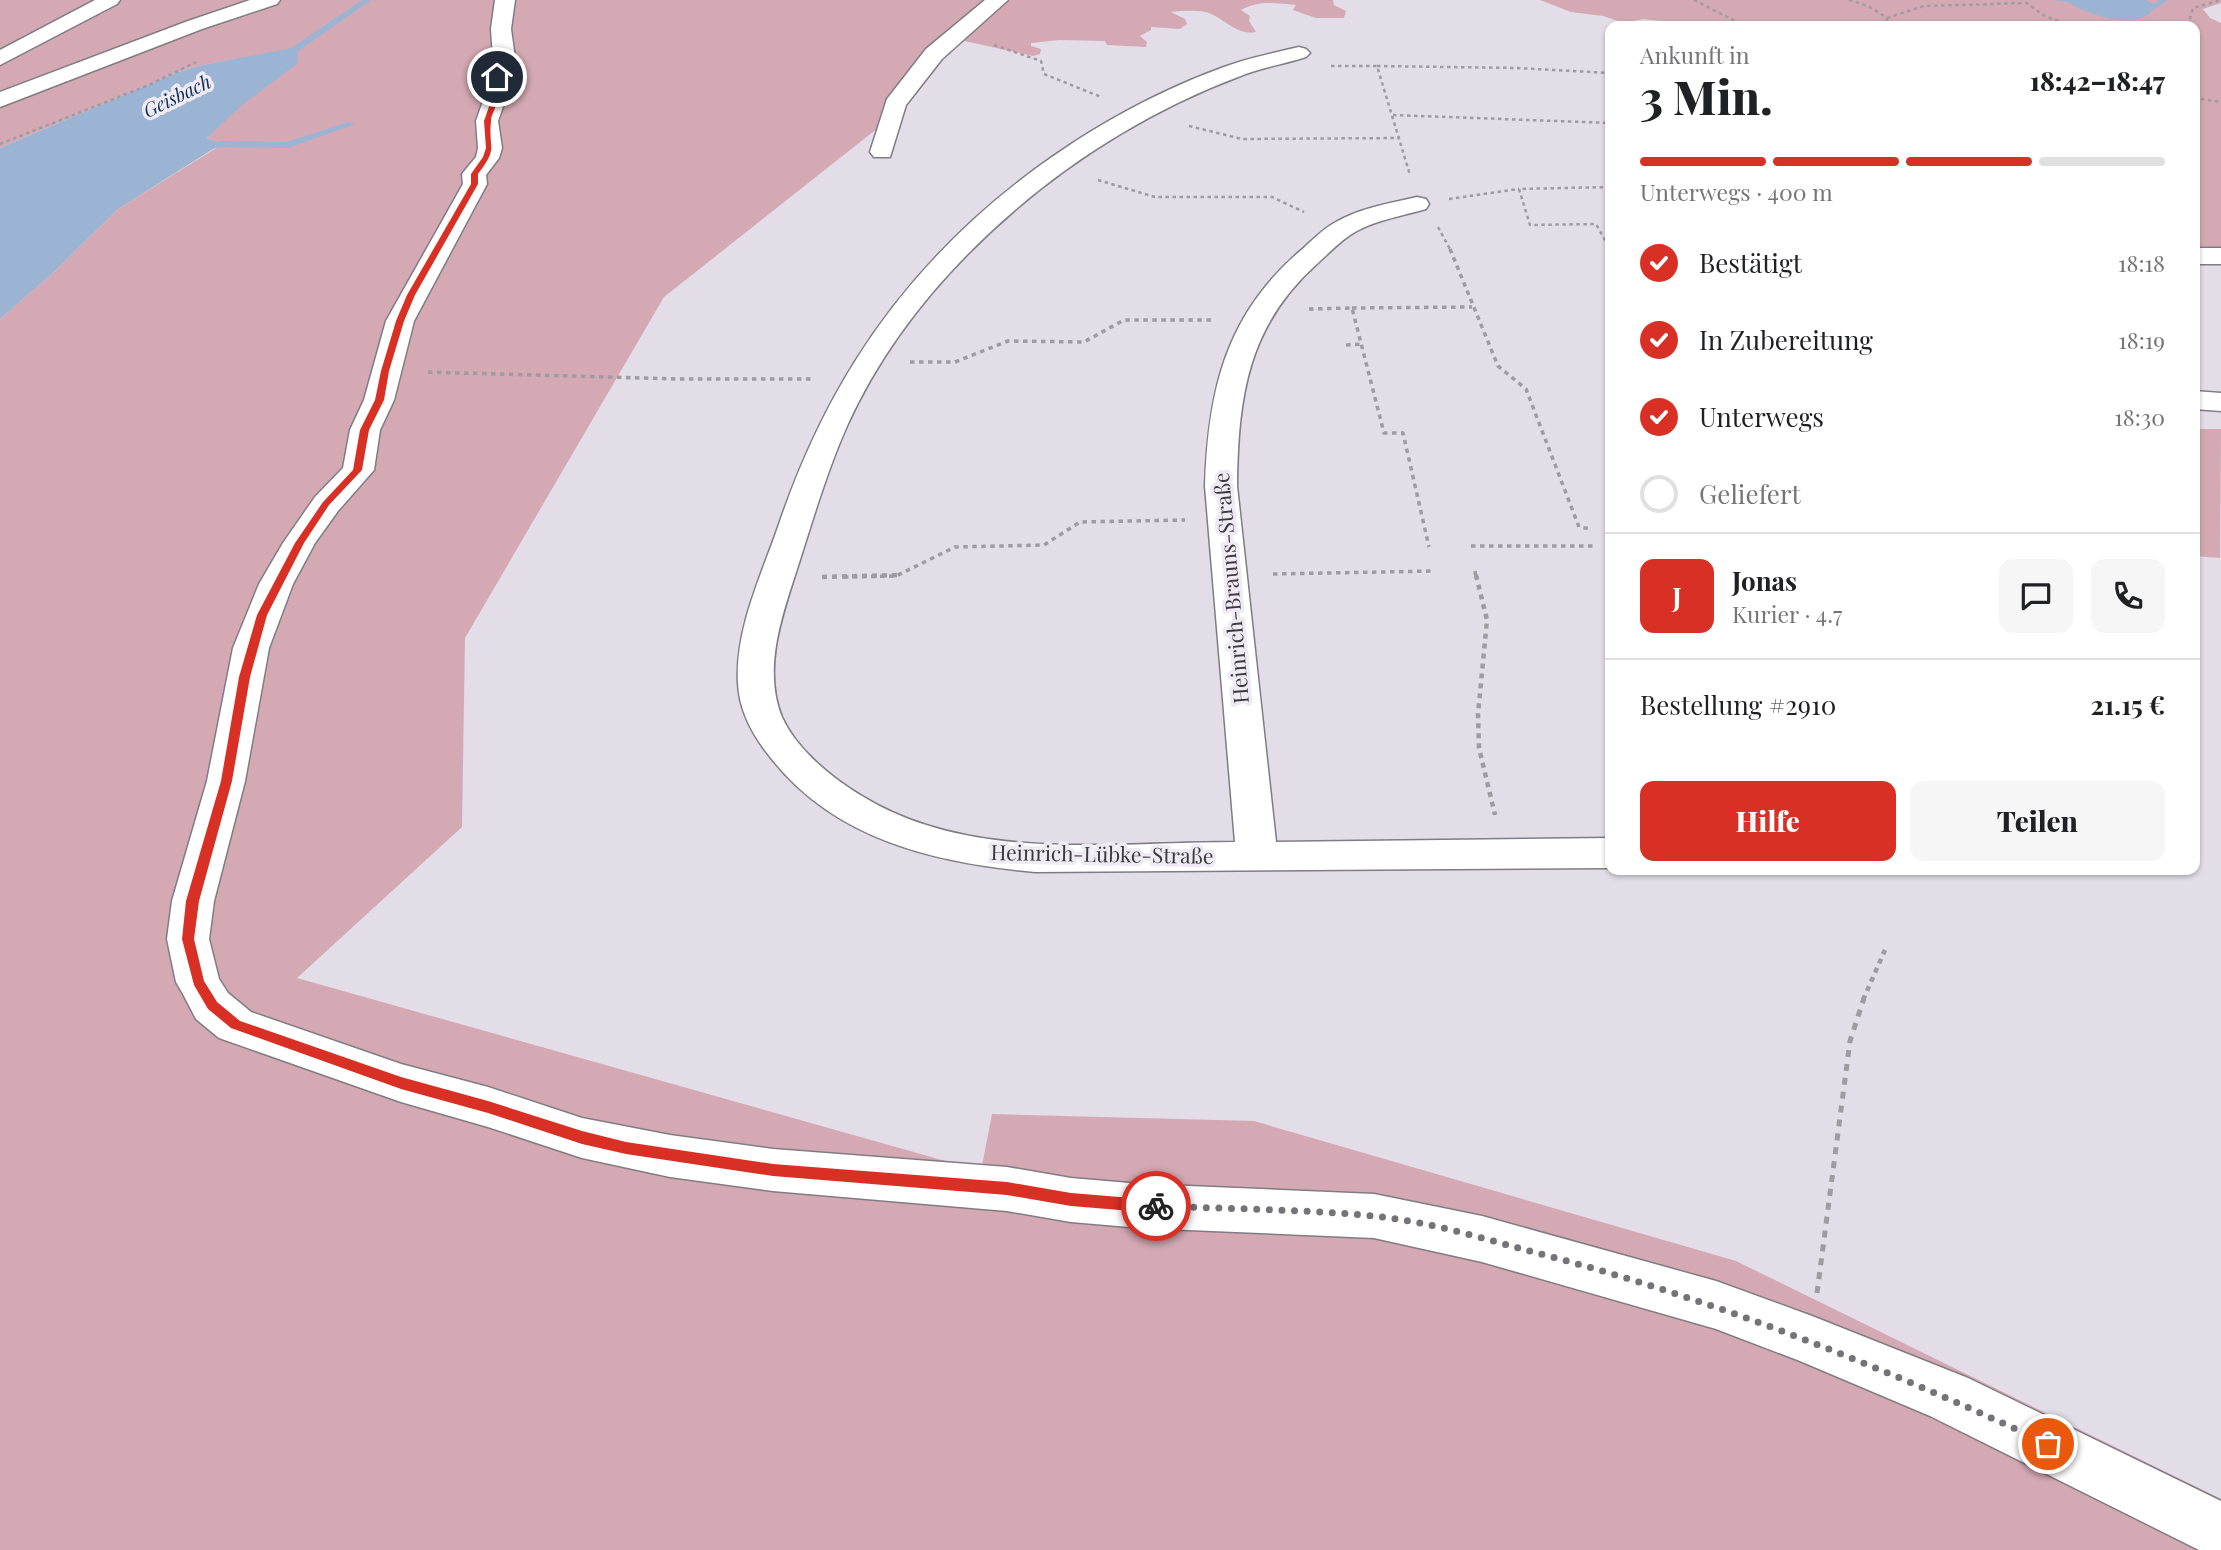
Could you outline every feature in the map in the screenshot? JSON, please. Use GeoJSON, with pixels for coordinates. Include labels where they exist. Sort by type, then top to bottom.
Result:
{"type":"FeatureCollection","features":[{"type":"Feature","properties":{"kind":"street"},"geometry":{"type":"LineString","coordinates":[[0,60],[110,0]]}},
{"type":"Feature","properties":{"kind":"street"},"geometry":{"type":"LineString","coordinates":[[0,100],[195,25],[270,0]]}},
{"type":"Feature","properties":{"kind":"street"},"geometry":{"type":"LineString","coordinates":[[505,0],[501,29],[504,58],[494,83],[494,101],[487,121],[490,148],[487,158],[474,174],[475,184],[411,295],[400,321],[385,371],[380,400],[365,430],[358,470],[326,504],[299,543],[262,615],[251,648],[226,781],[192,901],[188,939],[198,982],[212,1006],[236,1025],[401,1083],[488,1107],[582,1138],[626,1148],[773,1170],[1007,1189],[1071,1200],[1140,1206],[1374,1216],[1428,1225],[1559,1258],[1716,1305],[1812,1341],[1949,1398],[2221,1531]]}},
{"type":"Feature","properties":{"kind":"street"},"geometry":{"type":"LineString","coordinates":[[882,152],[895,104],[914,79],[951,38],[998,0]]}},
{"type":"Feature","properties":{"kind":"street","name":"Heinrich-Lübke-Straße"},"geometry":{"type":"LineString","coordinates":[[1299,53],[1231,71],[1122,125],[1032,183],[959,247],[884,335],[842,405],[809,481],[761,629],[758,649],[759,695],[764,717],[777,738],[811,778],[849,808],[924,840],[998,855],[1257,857],[1605,853]]}},
{"type":"Feature","properties":{"kind":"street","name":"Heinrich-Brauns-Straße"},"geometry":{"type":"LineString","coordinates":[[1257,857],[1221,486],[1224,426],[1243,344],[1279,285],[1345,227],[1417,204]]}},
{"type":"Feature","properties":{"kind":"street"},"geometry":{"type":"LineString","coordinates":[[2200,256],[2221,256]]}},
{"type":"Feature","properties":{"kind":"street"},"geometry":{"type":"LineString","coordinates":[[2200,400],[2221,402]]}},
{"type":"Feature","properties":{"kind":"path"},"geometry":{"type":"LineString","coordinates":[[1694,0],[1735,21]]}},
{"type":"Feature","properties":{"kind":"path"},"geometry":{"type":"LineString","coordinates":[[1849,0],[1868,6],[1887,18],[1924,6],[2028,1],[2043,15],[2058,21]]}},
{"type":"Feature","properties":{"kind":"path"},"geometry":{"type":"LineString","coordinates":[[2189,21],[2193,8],[2221,0]]}},
{"type":"Feature","properties":{"kind":"path"},"geometry":{"type":"LineString","coordinates":[[988,44],[1041,61],[1044,74],[1103,98]]}},
{"type":"Feature","properties":{"kind":"path"},"geometry":{"type":"LineString","coordinates":[[1344,66],[1605,72]]}},
{"type":"Feature","properties":{"kind":"path"},"geometry":{"type":"LineString","coordinates":[[1377,66],[1403,146]]}},
{"type":"Feature","properties":{"kind":"path"},"geometry":{"type":"LineString","coordinates":[[2200,98],[2221,102]]}},
{"type":"Feature","properties":{"kind":"path"},"geometry":{"type":"LineString","coordinates":[[1393,115],[1605,123]]}},
{"type":"Feature","properties":{"kind":"path"},"geometry":{"type":"LineString","coordinates":[[1205,131],[1242,139],[1400,138]]}},
{"type":"Feature","properties":{"kind":"path"},"geometry":{"type":"LineString","coordinates":[[1117,185],[1156,197],[1272,197],[1320,220],[1345,227]]}},
{"type":"Feature","properties":{"kind":"path"},"geometry":{"type":"LineString","coordinates":[[1417,204],[1519,188],[1605,187]]}},
{"type":"Feature","properties":{"kind":"path"},"geometry":{"type":"LineString","coordinates":[[1519,188],[1530,225],[1596,224],[1605,240]]}},
{"type":"Feature","properties":{"kind":"path"},"geometry":{"type":"LineString","coordinates":[[1417,204],[1445,235],[1498,366],[1526,388],[1579,527],[1592,529]]}},
{"type":"Feature","properties":{"kind":"path"},"geometry":{"type":"LineString","coordinates":[[919,363],[955,362],[1009,341],[1084,342],[1124,320],[1260,315],[1352,308],[1472,307]]}},
{"type":"Feature","properties":{"kind":"path"},"geometry":{"type":"LineString","coordinates":[[1352,308],[1384,433],[1403,433],[1429,547]]}},
{"type":"Feature","properties":{"kind":"path"},"geometry":{"type":"LineString","coordinates":[[1346,345],[1363,344]]}},
{"type":"Feature","properties":{"kind":"path"},"geometry":{"type":"LineString","coordinates":[[430,372],[677,379],[791,379]]}},
{"type":"Feature","properties":{"kind":"path"},"geometry":{"type":"LineString","coordinates":[[778,577],[896,576],[954,547],[1044,545],[1080,522],[1224,519]]}},
{"type":"Feature","properties":{"kind":"path"},"geometry":{"type":"LineString","coordinates":[[1471,546],[1597,545]]}},
{"type":"Feature","properties":{"kind":"path"},"geometry":{"type":"LineString","coordinates":[[1307,574],[1433,571]]}},
{"type":"Feature","properties":{"kind":"path"},"geometry":{"type":"LineString","coordinates":[[1475,571],[1487,620],[1478,714],[1479,748],[1493,808]]}},
{"type":"Feature","properties":{"kind":"path"},"geometry":{"type":"LineString","coordinates":[[1819,1284],[1850,1041],[1855,1019],[1885,950]]}},
{"type":"Feature","properties":{"kind":"shaded area"},"geometry":{"type":"Polygon","coordinates":[[[0,0],[102,0],[0,54],[0,0]]]}},
{"type":"Feature","properties":{"kind":"shaded area"},"geometry":{"type":"Polygon","coordinates":[[[117,0],[1333,0],[1334,5],[1346,11],[1344,18],[1316,18],[1293,10],[1296,5],[1261,3],[1241,10],[1250,16],[1249,21],[1256,32],[1242,31],[1205,12],[1171,12],[1185,19],[1187,24],[1180,29],[1151,27],[1151,30],[1140,36],[1147,42],[1146,47],[1107,45],[1105,41],[1059,40],[1031,43],[1031,46],[1041,49],[1040,54],[1033,56],[951,38],[883,124],[664,297],[465,638],[462,827],[297,978],[981,1171],[992,1114],[1254,1121],[1736,1261],[2221,1499],[2221,1550],[0,1550],[0,319],[54,272],[118,209],[221,145],[207,138],[297,48],[178,72],[0,148],[0,103],[224,15],[213,10],[216,14],[0,98],[0,63],[117,0]]]}},
{"type":"Feature","properties":{"kind":"shaded area"},"geometry":{"type":"Polygon","coordinates":[[[1540,0],[2221,0],[2221,3],[2203,9],[2210,18],[2221,23],[2221,253],[2200,253],[2200,21],[1618,21],[1571,12],[1540,0]]]}},
{"type":"Feature","properties":{"kind":"shaded area"},"geometry":{"type":"Polygon","coordinates":[[[2200,429],[2221,429],[2220,558],[2200,556],[2200,429]]]}},
{"type":"Feature","properties":{"kind":"water"},"geometry":{"type":"Polygon","coordinates":[[[2070,0],[2146,0],[2156,6],[2149,14],[2139,19],[2116,20],[2081,9],[2072,5],[2070,0]]]}},
{"type":"Feature","properties":{"kind":"water"},"geometry":{"type":"Polygon","coordinates":[[[297,47],[298,63],[241,106],[207,138],[221,144],[118,209],[54,272],[0,319],[0,148],[178,72],[297,47]]]}},
{"type":"Feature","properties":{"kind":"waterway","name":"Geisbach"},"geometry":{"type":"LineString","coordinates":[[284,57],[367,0]]}},
{"type":"Feature","properties":{"kind":"waterway"},"geometry":{"type":"LineString","coordinates":[[2056,0],[2088,3]]}},
{"type":"Feature","properties":{"kind":"waterway"},"geometry":{"type":"LineString","coordinates":[[2139,5],[2156,6],[2164,0]]}},
{"type":"Feature","properties":{"kind":"waterway"},"geometry":{"type":"LineString","coordinates":[[202,148],[221,144],[288,145],[351,124]]}},
{"type":"Feature","properties":{"kind":"way so far"},"geometry":{"type":"LineString","coordinates":[[1156,1206],[1374,1216],[1428,1225],[1559,1258],[1716,1305],[1812,1341],[1949,1398],[2048,1444]]}},
{"type":"Feature","properties":{"kind":"route"},"geometry":{"type":"LineString","coordinates":[[497,77],[493,89],[493,107],[487,121],[490,148],[487,158],[474,174],[475,184],[411,295],[400,321],[385,371],[380,400],[365,430],[358,470],[326,504],[299,543],[276,584],[251,648],[226,781],[192,901],[188,939],[198,982],[212,1006],[236,1025],[401,1083],[488,1107],[582,1138],[626,1148],[773,1170],[1007,1189],[1071,1200],[1156,1206]]}}]}
